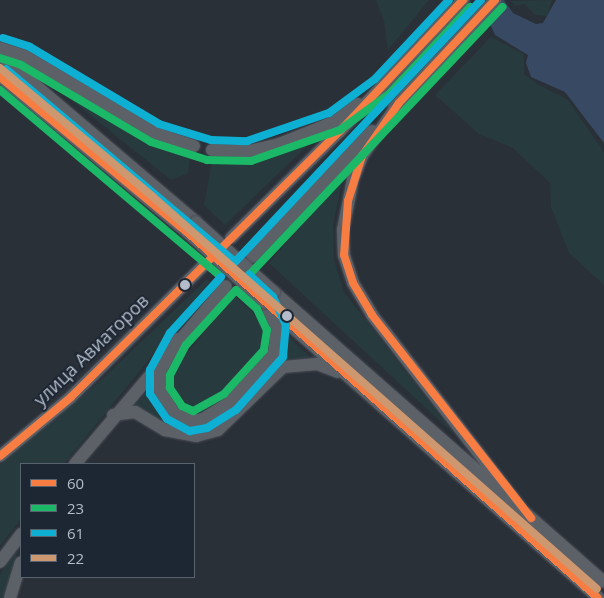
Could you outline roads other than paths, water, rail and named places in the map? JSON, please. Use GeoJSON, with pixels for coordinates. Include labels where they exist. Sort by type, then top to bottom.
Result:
{"type":"FeatureCollection","features":[{"type":"Feature","properties":{"kind":"main road"},"geometry":{"type":"LineString","coordinates":[[231,238],[382,87],[463,0]]}},
{"type":"Feature","properties":{"kind":"main road"},"geometry":{"type":"LineString","coordinates":[[252,257],[495,0]]}},
{"type":"Feature","properties":{"kind":"main road"},"geometry":{"type":"LineString","coordinates":[[0,48],[25,56],[155,133],[194,146]]}},
{"type":"Feature","properties":{"kind":"main road"},"geometry":{"type":"LineString","coordinates":[[0,54],[191,227],[265,303],[598,598]]}},
{"type":"Feature","properties":{"kind":"main road"},"geometry":{"type":"LineString","coordinates":[[0,77],[274,292],[604,582]]}},
{"type":"Feature","properties":{"kind":"main road"},"geometry":{"type":"LineString","coordinates":[[212,150],[249,152],[312,132],[382,87]]}},
{"type":"Feature","properties":{"kind":"main road"},"geometry":{"type":"LineString","coordinates":[[399,102],[362,156],[353,179],[343,230],[344,255],[353,282],[372,315],[520,508]]}},
{"type":"Feature","properties":{"kind":"main road","name":"улица Авиаторов"},"geometry":{"type":"LineString","coordinates":[[0,456],[70,398],[203,266]]}},
{"type":"Feature","properties":{"kind":"main road"},"geometry":{"type":"LineString","coordinates":[[76,463],[113,415],[226,286]]}},
{"type":"Feature","properties":{"kind":"main road"},"geometry":{"type":"LineString","coordinates":[[178,339],[160,372],[160,391],[175,414],[192,420],[203,419],[230,402],[274,354],[278,328],[265,303]]}},
{"type":"Feature","properties":{"kind":"main road"},"geometry":{"type":"LineString","coordinates":[[113,415],[135,412],[165,430],[196,436],[218,430],[282,367],[317,364],[351,378]]}},
{"type":"Feature","properties":{"kind":"main road"},"geometry":{"type":"LineString","coordinates":[[0,562],[20,535]]}},
{"type":"Feature","properties":{"kind":"main road"},"geometry":{"type":"LineString","coordinates":[[10,598],[20,566]]}},
{"type":"Feature","properties":{"kind":"water"},"geometry":{"type":"Polygon","coordinates":[[[479,0],[504,0],[513,13],[536,24],[543,23],[556,0],[604,0],[604,143],[565,92],[531,77],[526,63],[528,55],[495,35],[479,0]]]}}]}
